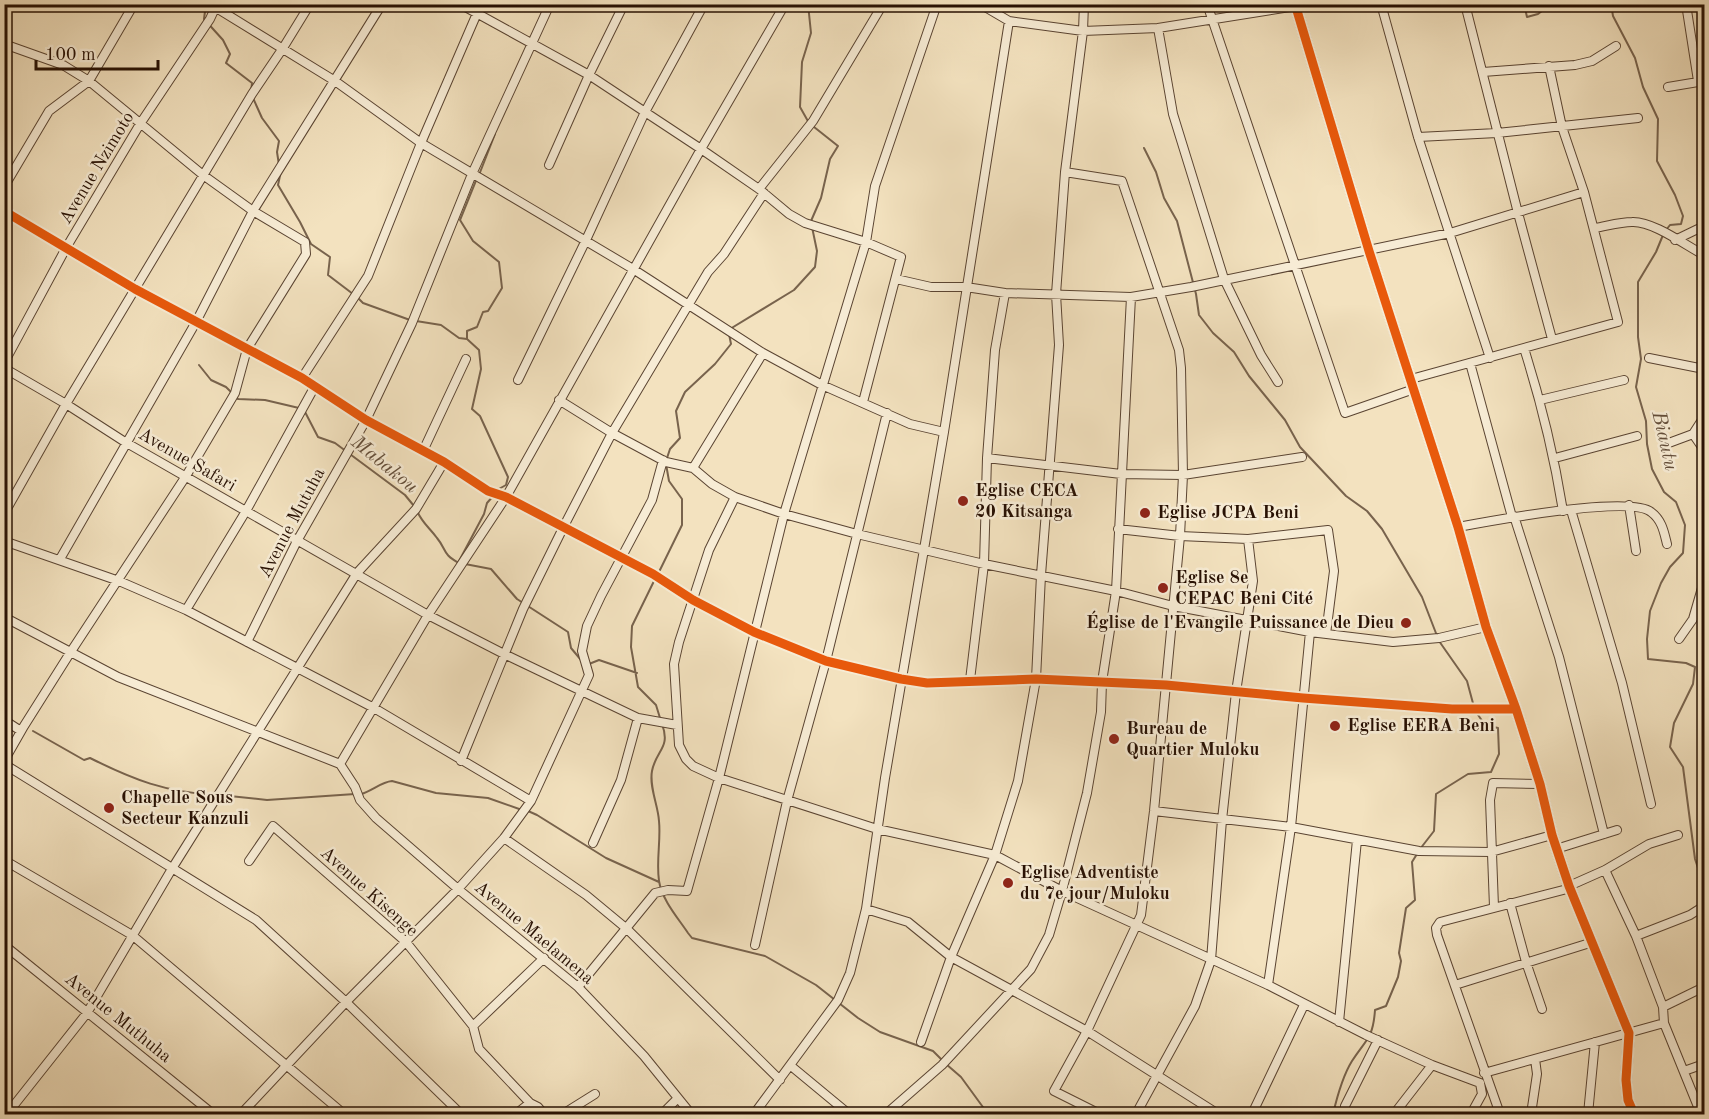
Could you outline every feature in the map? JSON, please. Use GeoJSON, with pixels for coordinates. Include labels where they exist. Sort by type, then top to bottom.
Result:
{"type":"FeatureCollection","features":[{"type":"Feature","properties":{"kind":"street"},"geometry":{"type":"LineString","coordinates":[[4,187],[49,111],[89,81],[134,4]]}},
{"type":"Feature","properties":{"kind":"street"},"geometry":{"type":"LineString","coordinates":[[4,514],[66,404],[203,175],[310,4]]}},
{"type":"Feature","properties":{"kind":"street"},"geometry":{"type":"LineString","coordinates":[[60,559],[125,442],[196,322],[253,212],[382,4]]}},
{"type":"Feature","properties":{"kind":"street"},"geometry":{"type":"LineString","coordinates":[[460,4],[589,75],[701,149],[805,223],[866,242],[901,257],[863,402]]}},
{"type":"Feature","properties":{"kind":"street"},"geometry":{"type":"LineString","coordinates":[[302,378],[368,276],[421,143],[481,4]]}},
{"type":"Feature","properties":{"kind":"street","name":"Avenue Mutuha"},"geometry":{"type":"LineString","coordinates":[[247,642],[297,541],[366,420],[413,320],[472,174],[550,4]]}},
{"type":"Feature","properties":{"kind":"street"},"geometry":{"type":"LineString","coordinates":[[549,165],[624,4]]}},
{"type":"Feature","properties":{"kind":"street"},"geometry":{"type":"LineString","coordinates":[[518,380],[645,112],[704,4]]}},
{"type":"Feature","properties":{"kind":"street"},"geometry":{"type":"LineString","coordinates":[[4,618],[118,677],[340,764],[428,615],[506,497],[785,4]]}},
{"type":"Feature","properties":{"kind":"street"},"geometry":{"type":"LineString","coordinates":[[461,761],[527,600],[612,433],[688,303],[708,272],[724,254],[761,191],[811,124],[883,4]]}},
{"type":"Feature","properties":{"kind":"street"},"geometry":{"type":"LineString","coordinates":[[578,987],[655,893],[668,890],[687,891],[719,778],[784,514],[866,242],[875,186],[938,4]]}},
{"type":"Feature","properties":{"kind":"street"},"geometry":{"type":"LineString","coordinates":[[980,4],[1009,21],[1083,31],[1158,28],[1309,4]]}},
{"type":"Feature","properties":{"kind":"street"},"geometry":{"type":"LineString","coordinates":[[921,1042],[951,957],[995,855],[1018,781],[1036,679],[1041,575],[1059,345],[1056,294],[1065,172],[1083,31],[1084,4]]}},
{"type":"Feature","properties":{"kind":"street"},"geometry":{"type":"LineString","coordinates":[[1207,4],[1346,413],[1412,384],[1470,363],[1618,322],[1595,228],[1562,127],[1549,66]]}},
{"type":"Feature","properties":{"kind":"street"},"geometry":{"type":"LineString","coordinates":[[1381,4],[1418,136],[1490,358]]}},
{"type":"Feature","properties":{"kind":"street"},"geometry":{"type":"LineString","coordinates":[[1465,4],[1552,339]]}},
{"type":"Feature","properties":{"kind":"street"},"geometry":{"type":"LineString","coordinates":[[1668,87],[1701,81],[1686,4]]}},
{"type":"Feature","properties":{"kind":"street"},"geometry":{"type":"LineString","coordinates":[[214,6],[335,81],[421,143],[586,240],[763,352],[822,385],[910,424],[944,432]]}},
{"type":"Feature","properties":{"kind":"street","name":"Avenue Nzimoto"},"geometry":{"type":"LineString","coordinates":[[4,363],[66,248],[140,124],[208,22],[214,6]]}},
{"type":"Feature","properties":{"kind":"street"},"geometry":{"type":"LineString","coordinates":[[1296,6],[1369,251],[1458,527],[1486,627],[1540,783],[1556,849],[1629,1033],[1626,1080],[1628,1100],[1634,1114]]}},
{"type":"Feature","properties":{"kind":"street"},"geometry":{"type":"LineString","coordinates":[[754,1114],[837,1001],[850,973],[866,909],[877,828],[944,432],[1009,21]]}},
{"type":"Feature","properties":{"kind":"street"},"geometry":{"type":"LineString","coordinates":[[1158,28],[1173,114],[1224,279],[1261,355],[1278,382]]}},
{"type":"Feature","properties":{"kind":"street"},"geometry":{"type":"LineString","coordinates":[[4,44],[63,65],[89,81],[203,175],[253,212],[305,242],[306,254],[247,349],[234,395],[186,476],[70,653],[21,731],[4,763],[256,920],[346,1002],[461,1114]]}},
{"type":"Feature","properties":{"kind":"street"},"geometry":{"type":"LineString","coordinates":[[1483,72],[1575,65],[1592,61],[1616,46]]}},
{"type":"Feature","properties":{"kind":"street"},"geometry":{"type":"LineString","coordinates":[[1418,136],[1497,133],[1638,118]]}},
{"type":"Feature","properties":{"kind":"street"},"geometry":{"type":"LineString","coordinates":[[1065,172],[1122,181],[1179,350],[1182,368],[1183,475],[1180,536],[1154,811],[1141,915],[1087,1031],[1054,1091],[1100,1114]]}},
{"type":"Feature","properties":{"kind":"street"},"geometry":{"type":"LineString","coordinates":[[896,279],[931,287],[966,286],[1005,292],[1131,297],[1161,294],[1450,233],[1584,192]]}},
{"type":"Feature","properties":{"kind":"street"},"geometry":{"type":"LineString","coordinates":[[4,211],[135,289],[302,378],[366,420],[444,462],[488,491],[506,497],[657,576],[693,600],[754,632],[826,661],[927,683],[1036,679],[1166,685],[1303,698],[1475,710],[1516,709]]}},
{"type":"Feature","properties":{"kind":"street"},"geometry":{"type":"LineString","coordinates":[[1595,228],[1633,222],[1645,224],[1704,255]]}},
{"type":"Feature","properties":{"kind":"street"},"geometry":{"type":"LineString","coordinates":[[1675,240],[1704,226]]}},
{"type":"Feature","properties":{"kind":"street"},"geometry":{"type":"LineString","coordinates":[[970,680],[984,564],[987,459],[995,350],[1005,292]]}},
{"type":"Feature","properties":{"kind":"street"},"geometry":{"type":"LineString","coordinates":[[886,1114],[942,1065],[1031,969],[1048,935],[1062,891],[1087,794],[1101,712],[1102,682],[1116,591],[1131,297]]}},
{"type":"Feature","properties":{"kind":"street"},"geometry":{"type":"LineString","coordinates":[[1524,348],[1540,400],[1567,510],[1622,683],[1651,804]]}},
{"type":"Feature","properties":{"kind":"street"},"geometry":{"type":"LineString","coordinates":[[693,468],[763,352]]}},
{"type":"Feature","properties":{"kind":"street"},"geometry":{"type":"LineString","coordinates":[[1649,358],[1704,369]]}},
{"type":"Feature","properties":{"kind":"street"},"geometry":{"type":"LineString","coordinates":[[423,450],[466,359]]}},
{"type":"Feature","properties":{"kind":"street"},"geometry":{"type":"LineString","coordinates":[[1470,363],[1513,516],[1559,657],[1604,834]]}},
{"type":"Feature","properties":{"kind":"street","name":"Avenue Safari"},"geometry":{"type":"LineString","coordinates":[[4,368],[125,442],[428,615],[638,718],[677,725]]}},
{"type":"Feature","properties":{"kind":"street"},"geometry":{"type":"LineString","coordinates":[[1540,400],[1624,381]]}},
{"type":"Feature","properties":{"kind":"street"},"geometry":{"type":"LineString","coordinates":[[186,610],[246,511],[315,386]]}},
{"type":"Feature","properties":{"kind":"street"},"geometry":{"type":"LineString","coordinates":[[559,400],[612,433],[663,460],[693,468],[712,484],[735,497],[784,514],[857,534],[984,564],[1116,591],[1173,606],[1310,632],[1393,642],[1437,638],[1486,627]]}},
{"type":"Feature","properties":{"kind":"street"},"geometry":{"type":"LineString","coordinates":[[755,945],[787,801],[826,661],[887,413]]}},
{"type":"Feature","properties":{"kind":"street"},"geometry":{"type":"LineString","coordinates":[[1666,444],[1693,434],[1704,417]]}},
{"type":"Feature","properties":{"kind":"street"},"geometry":{"type":"LineString","coordinates":[[1693,434],[1704,450]]}},
{"type":"Feature","properties":{"kind":"street"},"geometry":{"type":"LineString","coordinates":[[1554,458],[1637,435]]}},
{"type":"Feature","properties":{"kind":"street"},"geometry":{"type":"LineString","coordinates":[[987,459],[1122,474],[1183,475],[1302,457]]}},
{"type":"Feature","properties":{"kind":"street"},"geometry":{"type":"LineString","coordinates":[[241,1114],[285,1065],[458,889],[504,838],[527,807],[589,675],[582,651],[587,626],[652,500],[663,460]]}},
{"type":"Feature","properties":{"kind":"street"},"geometry":{"type":"LineString","coordinates":[[7,1114],[87,1013],[173,867],[357,573],[416,509],[444,462]]}},
{"type":"Feature","properties":{"kind":"street"},"geometry":{"type":"LineString","coordinates":[[735,497],[709,550],[674,664],[679,745],[686,759],[693,766],[719,778],[787,801],[877,828],[995,855],[1062,891],[1268,985],[1304,1005],[1432,1065],[1484,1078],[1535,1059],[1664,1023]]}},
{"type":"Feature","properties":{"kind":"street"},"geometry":{"type":"LineString","coordinates":[[1458,527],[1513,516],[1629,505],[1651,512],[1662,524],[1667,544]]}},
{"type":"Feature","properties":{"kind":"street"},"geometry":{"type":"LineString","coordinates":[[1629,505],[1636,551]]}},
{"type":"Feature","properties":{"kind":"street"},"geometry":{"type":"LineString","coordinates":[[1118,529],[1180,536],[1248,539],[1328,530],[1334,571],[1326,634]]}},
{"type":"Feature","properties":{"kind":"street"},"geometry":{"type":"LineString","coordinates":[[1136,1114],[1195,1006],[1211,960],[1222,819],[1236,692],[1253,581],[1248,539]]}},
{"type":"Feature","properties":{"kind":"street"},"geometry":{"type":"LineString","coordinates":[[4,541],[119,580],[186,610],[374,708],[461,761],[527,807]]}},
{"type":"Feature","properties":{"kind":"street"},"geometry":{"type":"LineString","coordinates":[[1678,639],[1693,619],[1702,588],[1704,588]]}},
{"type":"Feature","properties":{"kind":"street"},"geometry":{"type":"LineString","coordinates":[[1268,985],[1291,827],[1310,632]]}},
{"type":"Feature","properties":{"kind":"street"},"geometry":{"type":"LineString","coordinates":[[593,843],[621,780],[638,718]]}},
{"type":"Feature","properties":{"kind":"street"},"geometry":{"type":"LineString","coordinates":[[4,720],[21,731]]}},
{"type":"Feature","properties":{"kind":"street","name":"Avenue Maelamena"},"geometry":{"type":"LineString","coordinates":[[340,764],[355,787],[360,800],[376,818],[458,889],[578,987],[644,1056],[677,1100]]}},
{"type":"Feature","properties":{"kind":"street"},"geometry":{"type":"LineString","coordinates":[[1494,907],[1490,800],[1493,783],[1540,783]]}},
{"type":"Feature","properties":{"kind":"street"},"geometry":{"type":"LineString","coordinates":[[1154,811],[1291,827],[1419,851],[1491,852],[1552,835]]}},
{"type":"Feature","properties":{"kind":"street","name":"Avenue Kisenge"},"geometry":{"type":"LineString","coordinates":[[249,861],[273,826],[406,942],[473,1026],[479,1049],[530,1103],[544,1114]]}},
{"type":"Feature","properties":{"kind":"street"},"geometry":{"type":"LineString","coordinates":[[1556,849],[1617,830]]}},
{"type":"Feature","properties":{"kind":"street"},"geometry":{"type":"LineString","coordinates":[[1500,1114],[1484,1078],[1436,928],[1440,922],[1570,887],[1605,870],[1649,844],[1678,836]]}},
{"type":"Feature","properties":{"kind":"street"},"geometry":{"type":"LineString","coordinates":[[504,838],[586,895],[627,929],[780,1080]]}},
{"type":"Feature","properties":{"kind":"street"},"geometry":{"type":"LineString","coordinates":[[1339,1022],[1357,840]]}},
{"type":"Feature","properties":{"kind":"street"},"geometry":{"type":"LineString","coordinates":[[4,860],[132,935],[344,1114]]}},
{"type":"Feature","properties":{"kind":"street"},"geometry":{"type":"LineString","coordinates":[[1605,870],[1636,936],[1663,1007],[1664,1023],[1701,1114]]}},
{"type":"Feature","properties":{"kind":"street"},"geometry":{"type":"LineString","coordinates":[[1510,903],[1542,1009]]}},
{"type":"Feature","properties":{"kind":"street"},"geometry":{"type":"LineString","coordinates":[[1636,936],[1690,915],[1704,906]]}},
{"type":"Feature","properties":{"kind":"street"},"geometry":{"type":"LineString","coordinates":[[866,909],[908,922],[951,957],[1087,1031],[1218,1114]]}},
{"type":"Feature","properties":{"kind":"street"},"geometry":{"type":"LineString","coordinates":[[1455,985],[1593,942]]}},
{"type":"Feature","properties":{"kind":"street","name":"Avenue Muthuha"},"geometry":{"type":"LineString","coordinates":[[4,945],[213,1114]]}},
{"type":"Feature","properties":{"kind":"street"},"geometry":{"type":"LineString","coordinates":[[473,1026],[544,958]]}},
{"type":"Feature","properties":{"kind":"street"},"geometry":{"type":"LineString","coordinates":[[1663,1007],[1704,987]]}},
{"type":"Feature","properties":{"kind":"street"},"geometry":{"type":"LineString","coordinates":[[1252,1114],[1304,1005]]}},
{"type":"Feature","properties":{"kind":"street"},"geometry":{"type":"LineString","coordinates":[[1345,1106],[1376,1040]]}},
{"type":"Feature","properties":{"kind":"street"},"geometry":{"type":"LineString","coordinates":[[1588,1114],[1595,1042]]}},
{"type":"Feature","properties":{"kind":"street"},"geometry":{"type":"LineString","coordinates":[[1531,1114],[1537,1074],[1535,1059]]}},
{"type":"Feature","properties":{"kind":"street"},"geometry":{"type":"LineString","coordinates":[[1684,1071],[1704,1064]]}},
{"type":"Feature","properties":{"kind":"street"},"geometry":{"type":"LineString","coordinates":[[1394,1114],[1432,1065]]}},
{"type":"Feature","properties":{"kind":"street"},"geometry":{"type":"LineString","coordinates":[[791,1066],[849,1114]]}},
{"type":"Feature","properties":{"kind":"street"},"geometry":{"type":"LineString","coordinates":[[1471,1114],[1482,1094],[1484,1078]]}},
{"type":"Feature","properties":{"kind":"street"},"geometry":{"type":"LineString","coordinates":[[563,1114],[595,1094]]}},
{"type":"Feature","properties":{"kind":"street"},"geometry":{"type":"LineString","coordinates":[[662,1114],[677,1100],[691,1114]]}},
{"type":"Feature","properties":{"kind":"street"},"geometry":{"type":"LineString","coordinates":[[516,1114],[530,1103]]}},
{"type":"Feature","properties":{"kind":"waterway"},"geometry":{"type":"LineString","coordinates":[[206,4],[204,19],[223,40],[230,54],[226,63],[252,83],[251,92]]}},
{"type":"Feature","properties":{"kind":"waterway"},"geometry":{"type":"LineString","coordinates":[[808,4],[811,33],[802,62],[800,107],[809,123],[838,146],[830,159],[821,198],[811,221]]}},
{"type":"Feature","properties":{"kind":"waterway","name":"Biautu"},"geometry":{"type":"LineString","coordinates":[[1524,4],[1527,17],[1538,14],[1551,4]]}},
{"type":"Feature","properties":{"kind":"waterway","name":"Biautu"},"geometry":{"type":"LineString","coordinates":[[1611,4],[1613,16],[1635,58],[1643,87],[1658,119],[1657,161],[1683,216],[1681,224],[1670,225],[1666,230]]}},
{"type":"Feature","properties":{"kind":"waterway"},"geometry":{"type":"LineString","coordinates":[[253,98],[262,118],[279,141],[277,152],[279,165]]}},
{"type":"Feature","properties":{"kind":"waterway"},"geometry":{"type":"LineString","coordinates":[[479,175],[495,134]]}},
{"type":"Feature","properties":{"kind":"waterway"},"geometry":{"type":"LineString","coordinates":[[1144,148],[1156,172],[1164,198],[1177,221],[1196,294],[1199,315],[1213,333],[1234,352],[1249,376],[1285,420],[1300,447],[1346,496],[1367,511],[1382,529],[1422,597],[1439,641],[1467,681],[1474,707]]}},
{"type":"Feature","properties":{"kind":"waterway"},"geometry":{"type":"LineString","coordinates":[[281,171],[278,185],[311,244],[330,257],[328,275],[353,294]]}},
{"type":"Feature","properties":{"kind":"waterway"},"geometry":{"type":"LineString","coordinates":[[467,339],[467,331],[477,327],[483,312],[488,311],[502,288],[499,262],[473,241],[460,220],[477,178]]}},
{"type":"Feature","properties":{"kind":"waterway"},"geometry":{"type":"LineString","coordinates":[[730,329],[794,290],[815,267],[817,251],[812,227]]}},
{"type":"Feature","properties":{"kind":"waterway","name":"Biautu"},"geometry":{"type":"LineString","coordinates":[[1663,235],[1656,252],[1638,282],[1638,337],[1641,359],[1636,387],[1646,421],[1647,444],[1652,469],[1664,492],[1676,502],[1685,525],[1683,553],[1670,567],[1650,611],[1647,639],[1648,659],[1686,663],[1695,667],[1693,684],[1674,723],[1670,747],[1683,767],[1695,859],[1704,886]]}},
{"type":"Feature","properties":{"kind":"waterway"},"geometry":{"type":"LineString","coordinates":[[358,298],[363,303],[410,320]]}},
{"type":"Feature","properties":{"kind":"waterway"},"geometry":{"type":"LineString","coordinates":[[416,321],[441,325],[459,338],[467,339],[479,350],[481,369],[472,409],[480,416],[508,477],[506,485],[497,490]]}},
{"type":"Feature","properties":{"kind":"waterway"},"geometry":{"type":"LineString","coordinates":[[667,458],[670,449],[680,438],[676,411],[685,392],[715,364],[731,344],[729,334]]}},
{"type":"Feature","properties":{"kind":"waterway","name":"Mabakou"},"geometry":{"type":"LineString","coordinates":[[199,365],[211,380],[226,387],[238,399],[265,400],[299,408]]}},
{"type":"Feature","properties":{"kind":"waterway","name":"Mabakou"},"geometry":{"type":"LineString","coordinates":[[304,410],[318,437],[335,443],[405,495],[414,506]]}},
{"type":"Feature","properties":{"kind":"waterway"},"geometry":{"type":"LineString","coordinates":[[658,574],[682,525],[682,499],[669,481],[666,464]]}},
{"type":"Feature","properties":{"kind":"waterway"},"geometry":{"type":"LineString","coordinates":[[458,563],[484,514],[487,503],[494,495]]}},
{"type":"Feature","properties":{"kind":"waterway","name":"Mabakou"},"geometry":{"type":"LineString","coordinates":[[417,511],[447,554],[459,563]]}},
{"type":"Feature","properties":{"kind":"waterway","name":"Mabakou"},"geometry":{"type":"LineString","coordinates":[[465,564],[491,569],[517,599],[568,632],[571,648],[581,660]]}},
{"type":"Feature","properties":{"kind":"waterway"},"geometry":{"type":"LineString","coordinates":[[655,579],[632,626],[631,647],[638,687],[656,705],[660,718]]}},
{"type":"Feature","properties":{"kind":"waterway"},"geometry":{"type":"LineString","coordinates":[[589,664],[599,660],[637,673]]}},
{"type":"Feature","properties":{"kind":"waterway"},"geometry":{"type":"LineString","coordinates":[[1420,849],[1434,831],[1436,794],[1468,774],[1491,772],[1499,754],[1498,728],[1485,725],[1476,712]]}},
{"type":"Feature","properties":{"kind":"waterway"},"geometry":{"type":"LineString","coordinates":[[662,724],[664,744],[654,764],[651,777],[659,821],[659,881],[667,902],[692,938],[765,956],[816,985],[880,1032],[933,1051],[942,1060]]}},
{"type":"Feature","properties":{"kind":"waterway"},"geometry":{"type":"LineString","coordinates":[[33,731],[84,760],[90,758],[150,784],[215,795]]}},
{"type":"Feature","properties":{"kind":"waterway"},"geometry":{"type":"LineString","coordinates":[[361,794],[392,781],[436,793],[488,798],[522,810]]}},
{"type":"Feature","properties":{"kind":"waterway"},"geometry":{"type":"LineString","coordinates":[[220,795],[267,800],[355,794]]}},
{"type":"Feature","properties":{"kind":"waterway"},"geometry":{"type":"LineString","coordinates":[[528,811],[606,858],[659,882]]}},
{"type":"Feature","properties":{"kind":"waterway"},"geometry":{"type":"LineString","coordinates":[[1333,1114],[1345,1074],[1371,1033],[1375,1010],[1386,1006],[1398,977],[1406,908],[1415,900],[1412,862],[1417,854]]}},
{"type":"Feature","properties":{"kind":"waterway"},"geometry":{"type":"LineString","coordinates":[[946,1064],[961,1077],[988,1114]]}},
{"type":"Feature","properties":{"kind":"cycle path"},"geometry":{"type":"LineString","coordinates":[[1295,4],[1369,251],[1458,527],[1486,627],[1540,784],[1552,835],[1569,886],[1629,1033],[1626,1080],[1628,1100],[1634,1114]]}},
{"type":"Feature","properties":{"kind":"cycle path"},"geometry":{"type":"LineString","coordinates":[[4,211],[135,289],[302,378],[366,420],[444,462],[488,491],[506,497],[653,574],[693,600],[754,632],[826,661],[927,683],[1036,679],[1166,685],[1452,709],[1516,709]]}},
{"type":"Feature","properties":{"kind":"place","name":"Eglise CECA 20 Kitsanga"},"geometry":{"type":"Point","coordinates":[963,501]}},
{"type":"Feature","properties":{"kind":"place","name":"Eglise JCPA Beni"},"geometry":{"type":"Point","coordinates":[1145,513]}},
{"type":"Feature","properties":{"kind":"place","name":"Eglise 8e CEPAC Beni Cité"},"geometry":{"type":"Point","coordinates":[1163,588]}},
{"type":"Feature","properties":{"kind":"place","name":"Église de l'Evangile Puissance de Dieu"},"geometry":{"type":"Point","coordinates":[1406,623]}},
{"type":"Feature","properties":{"kind":"place","name":"Eglise EERA Beni"},"geometry":{"type":"Point","coordinates":[1335,726]}},
{"type":"Feature","properties":{"kind":"place","name":"Bureau de Quartier Muloku"},"geometry":{"type":"Point","coordinates":[1114,739]}},
{"type":"Feature","properties":{"kind":"place","name":"Chapelle Sous Secteur Kanzuli"},"geometry":{"type":"Point","coordinates":[109,808]}},
{"type":"Feature","properties":{"kind":"place","name":"Eglise Adventiste du 7e jour/Muloku"},"geometry":{"type":"Point","coordinates":[1008,883]}}]}
